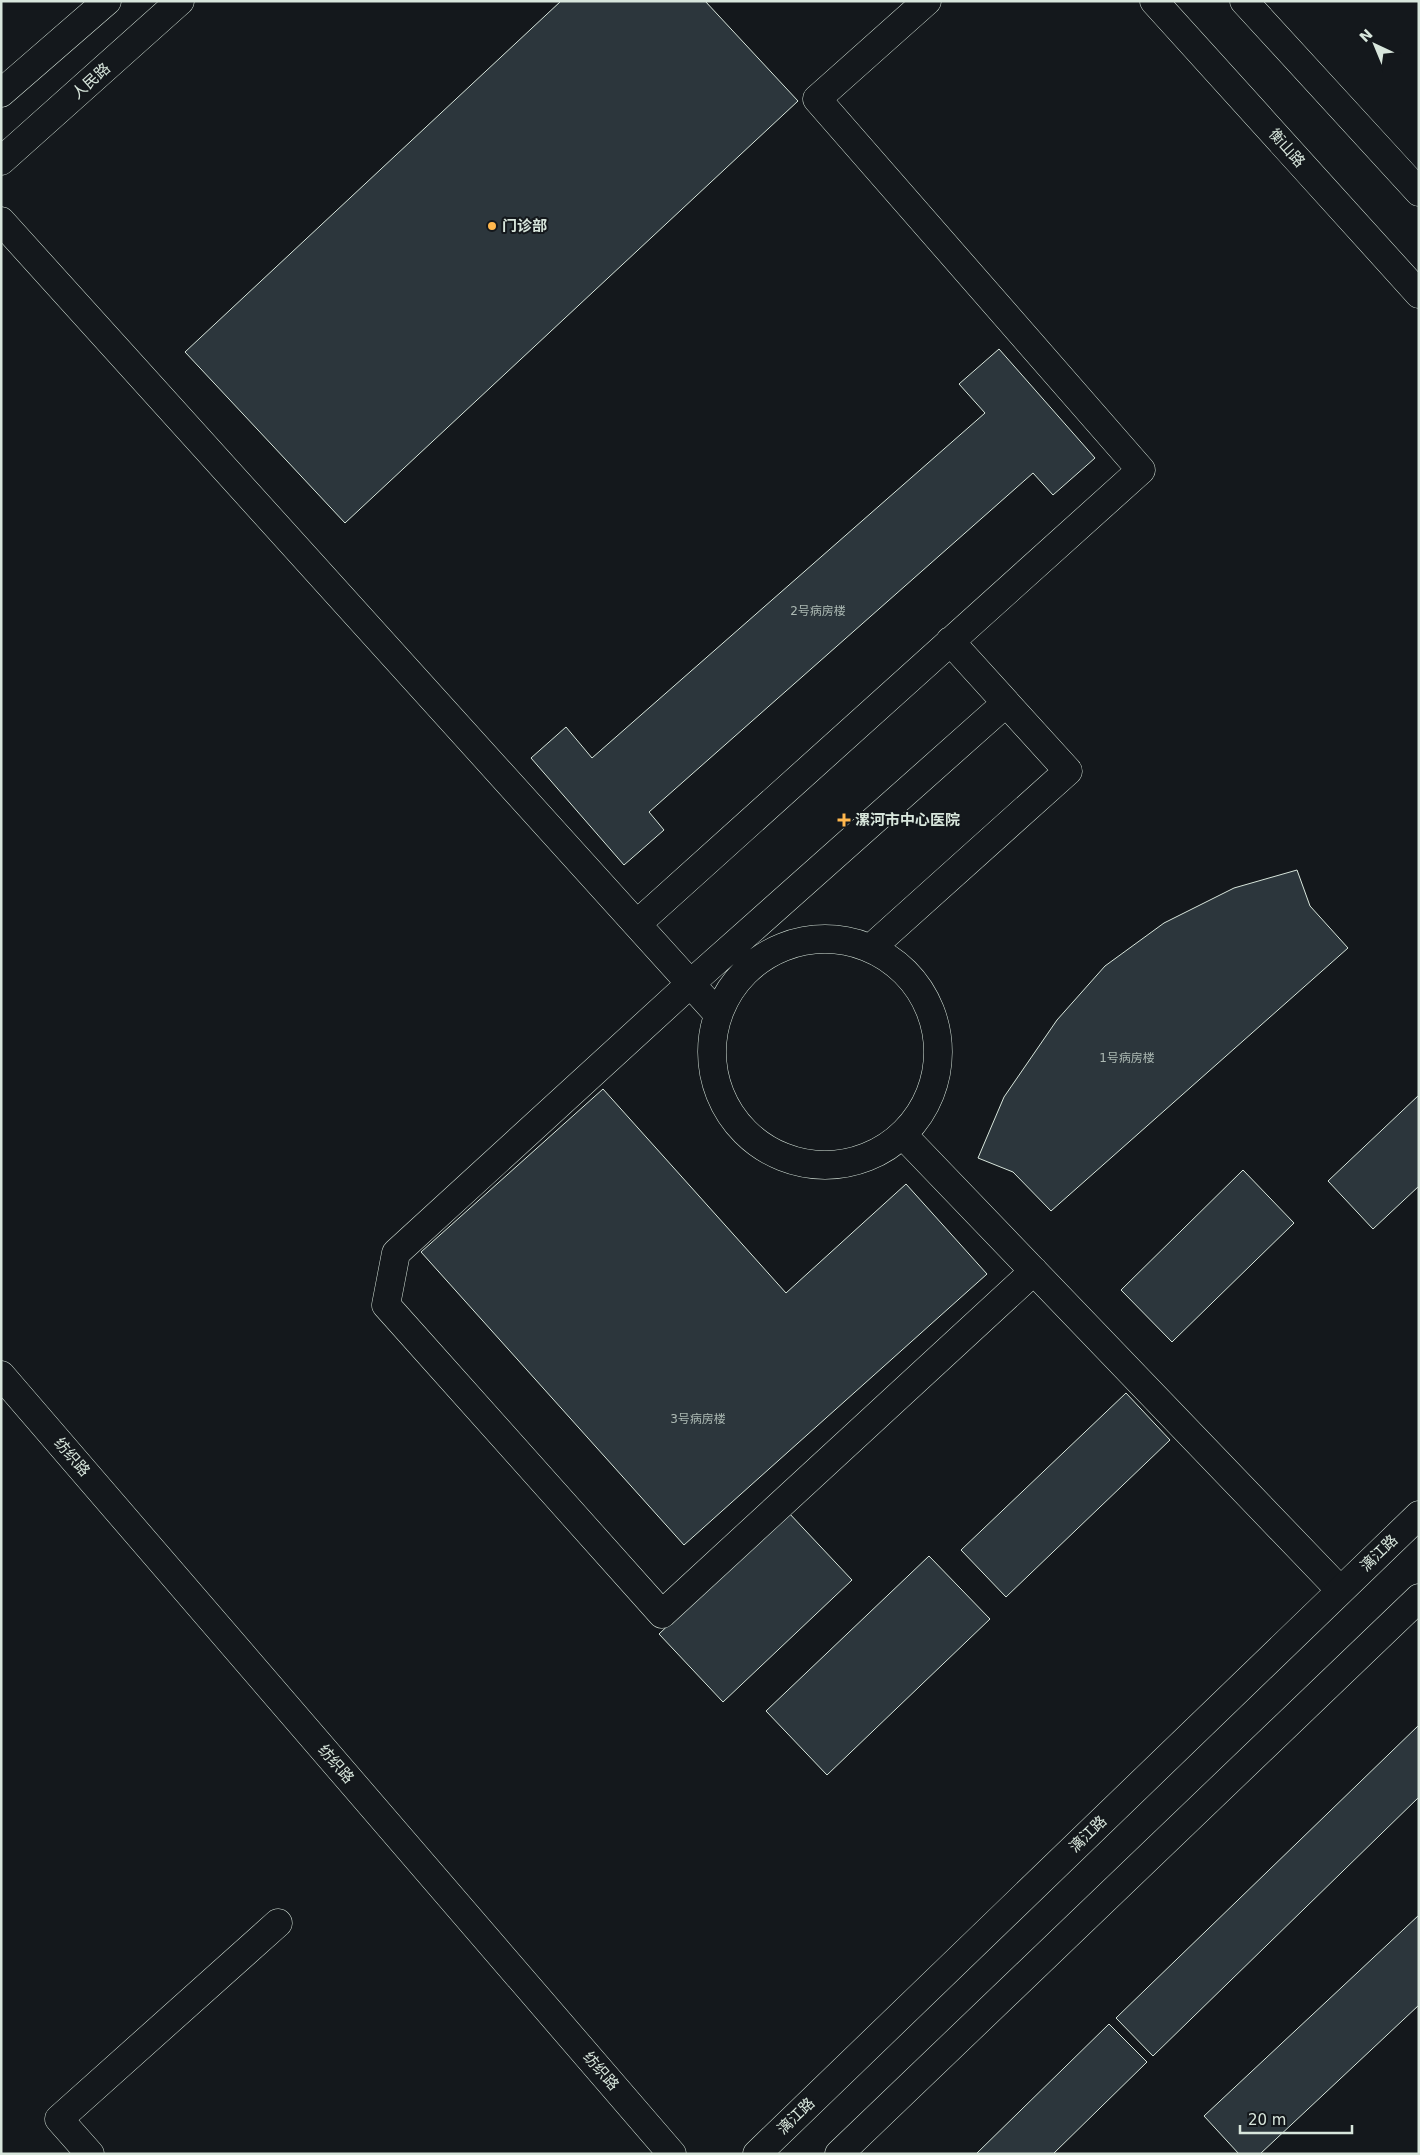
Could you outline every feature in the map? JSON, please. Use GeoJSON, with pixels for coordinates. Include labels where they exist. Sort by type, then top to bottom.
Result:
{"type":"FeatureCollection","features":[{"type":"Feature","properties":{"kind":"street"},"geometry":{"type":"LineString","coordinates":[[1,93],[107,1]]}},
{"type":"Feature","properties":{"kind":"street","name":"人民路"},"geometry":{"type":"LineString","coordinates":[[1,162],[180,1]]}},
{"type":"Feature","properties":{"kind":"street"},"geometry":{"type":"LineString","coordinates":[[636,924],[1140,470],[818,99],[927,1]]}},
{"type":"Feature","properties":{"kind":"street","name":"衡山路"},"geometry":{"type":"LineString","coordinates":[[1154,1],[1419,294]]}},
{"type":"Feature","properties":{"kind":"street"},"geometry":{"type":"LineString","coordinates":[[1244,1],[1419,192]]}},
{"type":"Feature","properties":{"kind":"street"},"geometry":{"type":"LineString","coordinates":[[1,221],[717,1013]]}},
{"type":"Feature","properties":{"kind":"street"},"geometry":{"type":"LineString","coordinates":[[871,948],[1068,772],[950,642]]}},
{"type":"Feature","properties":{"kind":"street"},"geometry":{"type":"LineString","coordinates":[[1006,703],[690,984],[396,1253],[386,1305],[662,1614],[1034,1271]]}},
{"type":"Feature","properties":{"kind":"street"},"geometry":{"type":"LineString","coordinates":[[834,938],[871,948],[902,967],[925,996],[937,1032],[938,1068],[926,1104],[903,1135],[872,1156],[834,1166],[796,1163],[762,1148],[734,1122],[716,1089],[710,1050],[717,1013],[736,980],[764,956],[798,942],[834,938]]}},
{"type":"Feature","properties":{"kind":"street"},"geometry":{"type":"LineString","coordinates":[[903,1135],[1340,1590]]}},
{"type":"Feature","properties":{"kind":"street","name":"纺织路"},"geometry":{"type":"LineString","coordinates":[[1,1375],[672,2154]]}},
{"type":"Feature","properties":{"kind":"street","name":"漓江路"},"geometry":{"type":"LineString","coordinates":[[757,2154],[1419,1515]]}},
{"type":"Feature","properties":{"kind":"street"},"geometry":{"type":"LineString","coordinates":[[839,2154],[1419,1598]]}},
{"type":"Feature","properties":{"kind":"street"},"geometry":{"type":"LineString","coordinates":[[90,2154],[59,2119],[278,1923]]}},
{"type":"Feature","properties":{"kind":"building","name":"门诊部"},"geometry":{"type":"Polygon","coordinates":[[[561,1],[705,1],[798,101],[345,523],[185,352],[561,1]]]}},
{"type":"Feature","properties":{"kind":"building"},"geometry":{"type":"Polygon","coordinates":[[[999,349],[1095,458],[1053,495],[1033,473],[649,812],[664,830],[624,865],[531,758],[566,727],[592,758],[985,413],[959,384],[999,349]]]}},
{"type":"Feature","properties":{"kind":"building"},"geometry":{"type":"Polygon","coordinates":[[[1297,870],[1310,906],[1348,948],[1051,1211],[1013,1172],[978,1158],[1004,1097],[1057,1020],[1105,966],[1164,923],[1234,888],[1297,870]]]}},
{"type":"Feature","properties":{"kind":"building"},"geometry":{"type":"Polygon","coordinates":[[[603,1089],[786,1293],[906,1184],[987,1274],[684,1545],[421,1252],[603,1089]]]}},
{"type":"Feature","properties":{"kind":"building"},"geometry":{"type":"Polygon","coordinates":[[[1419,1095],[1419,1186],[1373,1229],[1328,1181],[1419,1095]]]}},
{"type":"Feature","properties":{"kind":"building"},"geometry":{"type":"Polygon","coordinates":[[[1243,1170],[1294,1223],[1172,1342],[1121,1290],[1243,1170]]]}},
{"type":"Feature","properties":{"kind":"building"},"geometry":{"type":"Polygon","coordinates":[[[1126,1393],[1170,1440],[1006,1597],[961,1550],[1126,1393]]]}},
{"type":"Feature","properties":{"kind":"building"},"geometry":{"type":"Polygon","coordinates":[[[788,1512],[852,1580],[723,1702],[659,1634],[788,1512]]]}},
{"type":"Feature","properties":{"kind":"building"},"geometry":{"type":"Polygon","coordinates":[[[929,1556],[990,1619],[827,1775],[766,1711],[929,1556]]]}},
{"type":"Feature","properties":{"kind":"building"},"geometry":{"type":"Polygon","coordinates":[[[1419,1725],[1419,1797],[1153,2056],[1116,2018],[1419,1725]]]}},
{"type":"Feature","properties":{"kind":"building"},"geometry":{"type":"Polygon","coordinates":[[[1419,1915],[1419,2005],[1260,2154],[1239,2154],[1204,2116],[1419,1915]]]}},
{"type":"Feature","properties":{"kind":"building"},"geometry":{"type":"Polygon","coordinates":[[[1109,2024],[1147,2062],[1053,2154],[976,2154],[1109,2024]]]}},
{"type":"Feature","properties":{"kind":"place","name":"门诊部"},"geometry":{"type":"Point","coordinates":[492,226]}},
{"type":"Feature","properties":{"kind":"place","name":"漯河市中心医院"},"geometry":{"type":"Point","coordinates":[844,820]}}]}
